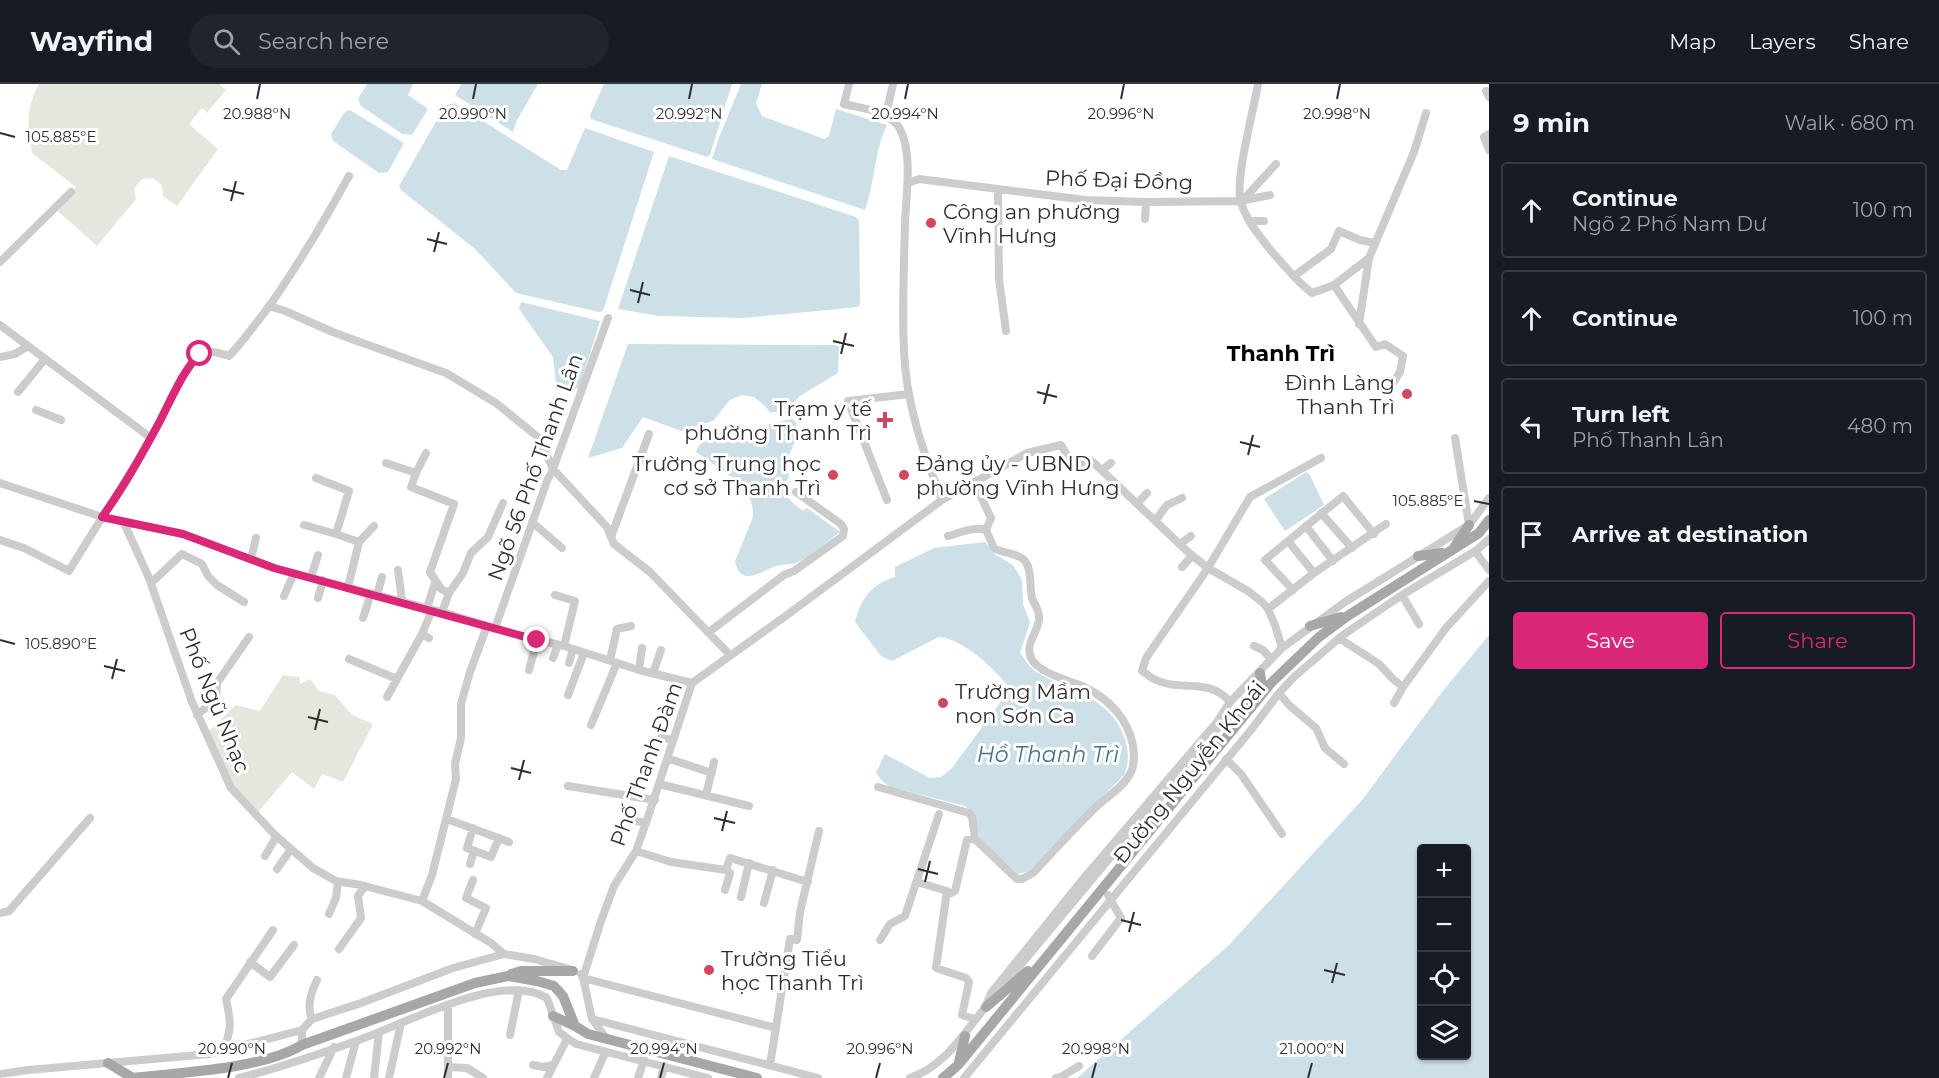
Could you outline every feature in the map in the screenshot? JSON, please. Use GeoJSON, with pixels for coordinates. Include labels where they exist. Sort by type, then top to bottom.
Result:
{"type":"FeatureCollection","features":[{"type":"Feature","properties":{"kind":"main road","name":"Đường Nguyễn Khoái"},"geometry":{"type":"LineString","coordinates":[[943,1078],[958,1065],[1263,692],[1298,656],[1349,615],[1479,533],[1489,520]]}},
{"type":"Feature","properties":{"kind":"main road"},"geometry":{"type":"LineString","coordinates":[[1418,556],[1450,550],[1469,525]]}},
{"type":"Feature","properties":{"kind":"main road"},"geometry":{"type":"LineString","coordinates":[[1310,626],[1349,615]]}},
{"type":"Feature","properties":{"kind":"main road"},"geometry":{"type":"LineString","coordinates":[[1260,673],[1263,692]]}},
{"type":"Feature","properties":{"kind":"main road"},"geometry":{"type":"LineString","coordinates":[[986,1007],[1047,956]]}},
{"type":"Feature","properties":{"kind":"main road"},"geometry":{"type":"LineString","coordinates":[[108,1063],[132,1078],[194,1071],[272,1057],[290,1053],[302,1045],[475,983],[521,971],[573,971]]}},
{"type":"Feature","properties":{"kind":"main road"},"geometry":{"type":"LineString","coordinates":[[508,976],[554,986],[563,996],[575,1026]]}},
{"type":"Feature","properties":{"kind":"main road"},"geometry":{"type":"LineString","coordinates":[[553,1016],[588,1034],[757,1078]]}},
{"type":"Feature","properties":{"kind":"main road"},"geometry":{"type":"LineString","coordinates":[[958,1065],[965,1036]]}},
{"type":"Feature","properties":{"kind":"street"},"geometry":{"type":"LineString","coordinates":[[849,84],[844,104],[886,114],[895,121],[902,132],[908,183],[903,313],[904,360],[914,422],[942,500]]}},
{"type":"Feature","properties":{"kind":"street"},"geometry":{"type":"LineString","coordinates":[[886,114],[893,84]]}},
{"type":"Feature","properties":{"kind":"street"},"geometry":{"type":"LineString","coordinates":[[1258,84],[1241,175],[1241,201],[1250,221],[1264,242],[1312,293],[1334,285],[1369,258]]}},
{"type":"Feature","properties":{"kind":"street"},"geometry":{"type":"LineString","coordinates":[[1359,324],[1369,258],[1414,152],[1426,113]]}},
{"type":"Feature","properties":{"kind":"street"},"geometry":{"type":"LineString","coordinates":[[1489,134],[1484,137],[1489,150]]}},
{"type":"Feature","properties":{"kind":"street"},"geometry":{"type":"LineString","coordinates":[[1241,201],[1276,164]]}},
{"type":"Feature","properties":{"kind":"street"},"geometry":{"type":"LineString","coordinates":[[0,540],[24,548],[69,571],[115,500],[189,365],[200,354],[213,351],[229,356],[239,346],[269,306],[325,220],[349,176]]}},
{"type":"Feature","properties":{"kind":"street","name":"Phố Đại Đồng"},"geometry":{"type":"LineString","coordinates":[[908,183],[919,179],[1086,200],[1146,202],[1241,201],[1270,195]]}},
{"type":"Feature","properties":{"kind":"street"},"geometry":{"type":"LineString","coordinates":[[998,190],[999,279],[1006,331]]}},
{"type":"Feature","properties":{"kind":"street"},"geometry":{"type":"LineString","coordinates":[[0,262],[71,192]]}},
{"type":"Feature","properties":{"kind":"street"},"geometry":{"type":"LineString","coordinates":[[1145,219],[1146,202]]}},
{"type":"Feature","properties":{"kind":"street"},"geometry":{"type":"LineString","coordinates":[[1250,221],[1264,221]]}},
{"type":"Feature","properties":{"kind":"street"},"geometry":{"type":"LineString","coordinates":[[1294,276],[1331,249],[1338,231],[1375,243]]}},
{"type":"Feature","properties":{"kind":"street"},"geometry":{"type":"LineString","coordinates":[[1334,285],[1376,347],[1385,344],[1403,356],[1400,372],[1390,388],[1389,395]]}},
{"type":"Feature","properties":{"kind":"street"},"geometry":{"type":"LineString","coordinates":[[269,306],[335,333],[446,373],[496,403],[539,438],[554,469],[607,527],[614,544],[650,572],[730,655]]}},
{"type":"Feature","properties":{"kind":"street","name":"Ngõ 56 Phố Thanh Lân"},"geometry":{"type":"LineString","coordinates":[[422,901],[432,875],[456,779],[455,764],[460,738],[461,704],[470,672],[491,627],[547,481],[554,469],[608,318]]}},
{"type":"Feature","properties":{"kind":"street"},"geometry":{"type":"LineString","coordinates":[[0,325],[151,438]]}},
{"type":"Feature","properties":{"kind":"street"},"geometry":{"type":"LineString","coordinates":[[0,357],[15,354],[28,346]]}},
{"type":"Feature","properties":{"kind":"street"},"geometry":{"type":"LineString","coordinates":[[18,392],[45,359]]}},
{"type":"Feature","properties":{"kind":"street"},"geometry":{"type":"LineString","coordinates":[[887,500],[848,401],[909,394]]}},
{"type":"Feature","properties":{"kind":"street"},"geometry":{"type":"LineString","coordinates":[[36,410],[61,420]]}},
{"type":"Feature","properties":{"kind":"street"},"geometry":{"type":"LineString","coordinates":[[610,537],[649,434]]}},
{"type":"Feature","properties":{"kind":"street"},"geometry":{"type":"LineString","coordinates":[[1455,438],[1469,525]]}},
{"type":"Feature","properties":{"kind":"street","name":"Phố Thanh Đàm"},"geometry":{"type":"LineString","coordinates":[[608,1040],[592,1019],[583,978],[614,886],[636,851],[655,800],[692,683],[942,500],[1027,453],[1061,445],[1067,455]]}},
{"type":"Feature","properties":{"kind":"street"},"geometry":{"type":"LineString","coordinates":[[426,453],[411,487],[454,504],[430,572],[435,583],[449,593]]}},
{"type":"Feature","properties":{"kind":"street"},"geometry":{"type":"LineString","coordinates":[[1048,465],[1067,455],[1074,466],[1089,460],[1102,470],[1192,556],[1248,591],[1268,609],[1282,648]]}},
{"type":"Feature","properties":{"kind":"street"},"geometry":{"type":"LineString","coordinates":[[1230,702],[1222,693],[1212,688],[1166,683],[1153,679],[1142,671],[1146,658],[1208,568],[1250,497],[1321,458]]}},
{"type":"Feature","properties":{"kind":"street"},"geometry":{"type":"LineString","coordinates":[[386,463],[416,473]]}},
{"type":"Feature","properties":{"kind":"street"},"geometry":{"type":"LineString","coordinates":[[1102,470],[1111,463]]}},
{"type":"Feature","properties":{"kind":"street"},"geometry":{"type":"LineString","coordinates":[[316,478],[349,491],[336,534]]}},
{"type":"Feature","properties":{"kind":"street"},"geometry":{"type":"LineString","coordinates":[[878,787],[969,813],[972,817],[975,839],[1017,879],[1027,878],[1095,808],[1125,783],[1134,763],[1130,731],[1123,717],[1102,698],[1082,686],[1056,677],[1030,657],[1029,643],[1037,628],[1039,616],[1032,597],[1026,562],[1021,557],[994,548],[986,530],[991,518],[974,482]]}},
{"type":"Feature","properties":{"kind":"street"},"geometry":{"type":"LineString","coordinates":[[0,483],[102,517],[183,534],[294,573],[442,612],[639,670],[692,683]]}},
{"type":"Feature","properties":{"kind":"street"},"geometry":{"type":"LineString","coordinates":[[709,632],[784,575],[794,571],[843,536],[844,529],[841,524],[796,492]]}},
{"type":"Feature","properties":{"kind":"street"},"geometry":{"type":"LineString","coordinates":[[1137,504],[1147,493]]}},
{"type":"Feature","properties":{"kind":"street"},"geometry":{"type":"LineString","coordinates":[[1293,590],[1265,560],[1342,496],[1374,534]]}},
{"type":"Feature","properties":{"kind":"street"},"geometry":{"type":"LineString","coordinates":[[1155,521],[1167,505],[1182,498]]}},
{"type":"Feature","properties":{"kind":"street","name":"Đường Nguyễn Khoái"},"geometry":{"type":"LineString","coordinates":[[910,1078],[931,1069],[965,1036],[975,1019],[986,1007],[991,993],[1016,961],[1097,862],[1219,723],[1230,702],[1271,659],[1310,626],[1345,602],[1469,525],[1489,498]]}},
{"type":"Feature","properties":{"kind":"street"},"geometry":{"type":"LineString","coordinates":[[442,612],[449,593],[464,573],[471,553],[488,537],[503,503]]}},
{"type":"Feature","properties":{"kind":"street"},"geometry":{"type":"LineString","coordinates":[[1321,513],[1352,548]]}},
{"type":"Feature","properties":{"kind":"street"},"geometry":{"type":"LineString","coordinates":[[532,522],[562,548]]}},
{"type":"Feature","properties":{"kind":"street","name":"Phố Ngũ Nhạc"},"geometry":{"type":"LineString","coordinates":[[124,523],[151,584],[197,715],[231,788],[276,837],[313,868],[338,882],[365,886],[422,901],[504,954]]}},
{"type":"Feature","properties":{"kind":"street"},"geometry":{"type":"LineString","coordinates":[[1268,609],[1314,573],[1386,524]]}},
{"type":"Feature","properties":{"kind":"street"},"geometry":{"type":"LineString","coordinates":[[304,525],[359,542]]}},
{"type":"Feature","properties":{"kind":"street"},"geometry":{"type":"LineString","coordinates":[[348,587],[359,542],[374,526]]}},
{"type":"Feature","properties":{"kind":"street"},"geometry":{"type":"LineString","coordinates":[[1306,526],[1333,561]]}},
{"type":"Feature","properties":{"kind":"street"},"geometry":{"type":"LineString","coordinates":[[948,536],[978,528],[986,530]]}},
{"type":"Feature","properties":{"kind":"street"},"geometry":{"type":"LineString","coordinates":[[1180,544],[1191,536]]}},
{"type":"Feature","properties":{"kind":"street"},"geometry":{"type":"LineString","coordinates":[[251,559],[256,538]]}},
{"type":"Feature","properties":{"kind":"street"},"geometry":{"type":"LineString","coordinates":[[1288,541],[1314,573]]}},
{"type":"Feature","properties":{"kind":"street","name":"Đường Nguyễn Khoái"},"geometry":{"type":"LineString","coordinates":[[964,1078],[1279,693],[1339,638],[1402,595],[1489,541]]}},
{"type":"Feature","properties":{"kind":"street"},"geometry":{"type":"LineString","coordinates":[[1475,551],[1489,570]]}},
{"type":"Feature","properties":{"kind":"street"},"geometry":{"type":"LineString","coordinates":[[151,584],[182,554],[202,564],[217,585],[244,602]]}},
{"type":"Feature","properties":{"kind":"street"},"geometry":{"type":"LineString","coordinates":[[310,577],[318,555]]}},
{"type":"Feature","properties":{"kind":"street"},"geometry":{"type":"LineString","coordinates":[[1182,567],[1192,556]]}},
{"type":"Feature","properties":{"kind":"street"},"geometry":{"type":"LineString","coordinates":[[398,570],[402,601]]}},
{"type":"Feature","properties":{"kind":"street"},"geometry":{"type":"LineString","coordinates":[[284,596],[294,573]]}},
{"type":"Feature","properties":{"kind":"street"},"geometry":{"type":"LineString","coordinates":[[363,618],[382,577]]}},
{"type":"Feature","properties":{"kind":"street"},"geometry":{"type":"LineString","coordinates":[[318,598],[323,580]]}},
{"type":"Feature","properties":{"kind":"street"},"geometry":{"type":"LineString","coordinates":[[1395,703],[1403,687],[1446,628],[1489,581]]}},
{"type":"Feature","properties":{"kind":"street"},"geometry":{"type":"LineString","coordinates":[[387,697],[426,636],[435,583]]}},
{"type":"Feature","properties":{"kind":"street"},"geometry":{"type":"LineString","coordinates":[[554,658],[561,646],[575,601],[555,595]]}},
{"type":"Feature","properties":{"kind":"street"},"geometry":{"type":"LineString","coordinates":[[1402,595],[1419,624]]}},
{"type":"Feature","properties":{"kind":"street"},"geometry":{"type":"LineString","coordinates":[[591,724],[613,661],[617,629],[631,626]]}},
{"type":"Feature","properties":{"kind":"street"},"geometry":{"type":"LineString","coordinates":[[197,715],[216,699],[217,683],[249,637]]}},
{"type":"Feature","properties":{"kind":"street"},"geometry":{"type":"LineString","coordinates":[[1339,638],[1380,664],[1403,687]]}},
{"type":"Feature","properties":{"kind":"street"},"geometry":{"type":"LineString","coordinates":[[529,670],[537,640]]}},
{"type":"Feature","properties":{"kind":"street"},"geometry":{"type":"LineString","coordinates":[[1254,646],[1263,650],[1271,659]]}},
{"type":"Feature","properties":{"kind":"street"},"geometry":{"type":"LineString","coordinates":[[639,670],[642,648]]}},
{"type":"Feature","properties":{"kind":"street"},"geometry":{"type":"LineString","coordinates":[[569,663],[573,649]]}},
{"type":"Feature","properties":{"kind":"street"},"geometry":{"type":"LineString","coordinates":[[653,673],[661,650]]}},
{"type":"Feature","properties":{"kind":"street"},"geometry":{"type":"LineString","coordinates":[[568,695],[584,652]]}},
{"type":"Feature","properties":{"kind":"street"},"geometry":{"type":"LineString","coordinates":[[349,659],[397,679]]}},
{"type":"Feature","properties":{"kind":"street"},"geometry":{"type":"LineString","coordinates":[[1279,693],[1289,705],[1316,728],[1325,748],[1344,764]]}},
{"type":"Feature","properties":{"kind":"street","name":"Đường Nguyễn Khoái"},"geometry":{"type":"LineString","coordinates":[[1219,723],[1243,708],[1253,705]]}},
{"type":"Feature","properties":{"kind":"street"},"geometry":{"type":"LineString","coordinates":[[662,736],[672,741]]}},
{"type":"Feature","properties":{"kind":"street"},"geometry":{"type":"LineString","coordinates":[[667,758],[712,772]]}},
{"type":"Feature","properties":{"kind":"street"},"geometry":{"type":"LineString","coordinates":[[1227,759],[1241,774],[1282,834]]}},
{"type":"Feature","properties":{"kind":"street"},"geometry":{"type":"LineString","coordinates":[[706,795],[714,762]]}},
{"type":"Feature","properties":{"kind":"street"},"geometry":{"type":"LineString","coordinates":[[659,784],[749,806]]}},
{"type":"Feature","properties":{"kind":"street"},"geometry":{"type":"LineString","coordinates":[[568,786],[655,800]]}},
{"type":"Feature","properties":{"kind":"street"},"geometry":{"type":"LineString","coordinates":[[880,940],[890,924],[905,916],[939,814]]}},
{"type":"Feature","properties":{"kind":"street"},"geometry":{"type":"LineString","coordinates":[[0,913],[9,911],[90,818]]}},
{"type":"Feature","properties":{"kind":"street"},"geometry":{"type":"LineString","coordinates":[[447,819],[509,842]]}},
{"type":"Feature","properties":{"kind":"street"},"geometry":{"type":"LineString","coordinates":[[631,820],[646,823]]}},
{"type":"Feature","properties":{"kind":"street"},"geometry":{"type":"LineString","coordinates":[[473,828],[467,848],[474,851],[491,857],[499,838]]}},
{"type":"Feature","properties":{"kind":"street"},"geometry":{"type":"LineString","coordinates":[[770,1065],[790,939],[796,940],[800,912],[819,831]]}},
{"type":"Feature","properties":{"kind":"street"},"geometry":{"type":"LineString","coordinates":[[265,856],[276,837]]}},
{"type":"Feature","properties":{"kind":"street"},"geometry":{"type":"LineString","coordinates":[[947,895],[955,891],[967,840],[975,839]]}},
{"type":"Feature","properties":{"kind":"street"},"geometry":{"type":"LineString","coordinates":[[277,869],[291,849]]}},
{"type":"Feature","properties":{"kind":"street"},"geometry":{"type":"LineString","coordinates":[[470,864],[474,851]]}},
{"type":"Feature","properties":{"kind":"street"},"geometry":{"type":"LineString","coordinates":[[636,851],[671,862],[726,870],[730,873],[725,890]]}},
{"type":"Feature","properties":{"kind":"street"},"geometry":{"type":"LineString","coordinates":[[726,870],[730,858],[808,882]]}},
{"type":"Feature","properties":{"kind":"street"},"geometry":{"type":"LineString","coordinates":[[741,897],[749,863]]}},
{"type":"Feature","properties":{"kind":"street"},"geometry":{"type":"LineString","coordinates":[[764,903],[773,870]]}},
{"type":"Feature","properties":{"kind":"street"},"geometry":{"type":"LineString","coordinates":[[472,880],[466,898],[486,908],[476,934]]}},
{"type":"Feature","properties":{"kind":"street"},"geometry":{"type":"LineString","coordinates":[[329,914],[336,898],[338,882]]}},
{"type":"Feature","properties":{"kind":"street"},"geometry":{"type":"LineString","coordinates":[[917,882],[944,889],[947,895],[936,968],[966,978],[969,982],[962,1015],[975,1019]]}},
{"type":"Feature","properties":{"kind":"street"},"geometry":{"type":"LineString","coordinates":[[339,950],[361,918],[358,896],[365,886]]}},
{"type":"Feature","properties":{"kind":"street"},"geometry":{"type":"LineString","coordinates":[[1092,956],[1121,918],[1103,888]]}},
{"type":"Feature","properties":{"kind":"street"},"geometry":{"type":"LineString","coordinates":[[223,1051],[231,1032],[226,999],[273,930]]}},
{"type":"Feature","properties":{"kind":"street"},"geometry":{"type":"LineString","coordinates":[[250,962],[270,977],[294,945]]}},
{"type":"Feature","properties":{"kind":"street"},"geometry":{"type":"LineString","coordinates":[[0,1074],[223,1051],[302,1030],[312,1019],[453,968],[504,954],[534,959],[573,971],[583,978],[776,1028]]}},
{"type":"Feature","properties":{"kind":"street"},"geometry":{"type":"LineString","coordinates":[[312,1019],[309,1006],[311,993],[317,980]]}},
{"type":"Feature","properties":{"kind":"street"},"geometry":{"type":"LineString","coordinates":[[510,1035],[519,990]]}},
{"type":"Feature","properties":{"kind":"street"},"geometry":{"type":"LineString","coordinates":[[239,1078],[278,1068],[356,1041],[448,1005],[494,992],[519,990],[547,998],[560,1032],[567,1039],[586,1048],[644,1060],[693,1076],[708,1078]]}},
{"type":"Feature","properties":{"kind":"street"},"geometry":{"type":"LineString","coordinates":[[448,1005],[448,1078]]}},
{"type":"Feature","properties":{"kind":"street"},"geometry":{"type":"LineString","coordinates":[[592,1019],[818,1078]]}},
{"type":"Feature","properties":{"kind":"street"},"geometry":{"type":"LineString","coordinates":[[389,1078],[401,1023]]}},
{"type":"Feature","properties":{"kind":"street"},"geometry":{"type":"LineString","coordinates":[[302,1030],[302,1045]]}},
{"type":"Feature","properties":{"kind":"street"},"geometry":{"type":"LineString","coordinates":[[374,1078],[379,1032]]}},
{"type":"Feature","properties":{"kind":"street"},"geometry":{"type":"LineString","coordinates":[[547,1078],[567,1039]]}},
{"type":"Feature","properties":{"kind":"street"},"geometry":{"type":"LineString","coordinates":[[346,1078],[356,1041]]}},
{"type":"Feature","properties":{"kind":"street"},"geometry":{"type":"LineString","coordinates":[[319,1078],[334,1047]]}},
{"type":"Feature","properties":{"kind":"street"},"geometry":{"type":"LineString","coordinates":[[594,1078],[605,1053]]}},
{"type":"Feature","properties":{"kind":"street"},"geometry":{"type":"LineString","coordinates":[[194,1071],[200,1055]]}},
{"type":"Feature","properties":{"kind":"street"},"geometry":{"type":"LineString","coordinates":[[638,1078],[644,1060]]}},
{"type":"Feature","properties":{"kind":"street"},"geometry":{"type":"LineString","coordinates":[[533,1065],[543,1067],[552,1065]]}},
{"type":"Feature","properties":{"kind":"street"},"geometry":{"type":"LineString","coordinates":[[661,1078],[664,1066]]}},
{"type":"Feature","properties":{"kind":"street"},"geometry":{"type":"LineString","coordinates":[[1056,1078],[1079,1066]]}},
{"type":"Feature","properties":{"kind":"street"},"geometry":{"type":"LineString","coordinates":[[448,1067],[467,1068],[483,1078]]}},
{"type":"Feature","properties":{"kind":"street"},"geometry":{"type":"LineString","coordinates":[[275,1078],[278,1068]]}},
{"type":"Feature","properties":{"kind":"shaded area"},"geometry":{"type":"Polygon","coordinates":[[[39,84],[219,84],[226,90],[207,113],[202,108],[189,124],[218,149],[177,206],[163,196],[162,185],[153,178],[142,179],[134,189],[136,199],[97,246],[58,211],[76,187],[32,153],[29,117],[31,102],[39,84]]]}},
{"type":"Feature","properties":{"kind":"shaded area"},"geometry":{"type":"Polygon","coordinates":[[[283,675],[299,677],[300,684],[310,679],[319,691],[335,695],[352,715],[373,724],[343,782],[322,774],[314,789],[292,772],[258,812],[235,788],[209,731],[236,705],[260,711],[283,675]]]}},
{"type":"Feature","properties":{"kind":"water"},"geometry":{"type":"Polygon","coordinates":[[[367,84],[413,84],[408,95],[428,109],[412,135],[402,134],[361,106],[358,99],[367,84]]]}},
{"type":"Feature","properties":{"kind":"water"},"geometry":{"type":"Polygon","coordinates":[[[461,84],[538,84],[517,120],[513,132],[455,95],[461,84]]]}},
{"type":"Feature","properties":{"kind":"water"},"geometry":{"type":"Polygon","coordinates":[[[604,84],[732,84],[710,155],[707,157],[591,119],[590,115],[604,84]]]}},
{"type":"Feature","properties":{"kind":"water"},"geometry":{"type":"Polygon","coordinates":[[[741,84],[762,84],[756,103],[762,116],[824,139],[829,136],[836,109],[887,125],[879,146],[865,210],[712,159],[741,84]]]}},
{"type":"Feature","properties":{"kind":"water"},"geometry":{"type":"Polygon","coordinates":[[[454,103],[561,170],[567,170],[585,128],[654,152],[603,311],[516,293],[475,249],[401,190],[399,186],[445,106],[454,103]]]}},
{"type":"Feature","properties":{"kind":"water"},"geometry":{"type":"Polygon","coordinates":[[[350,110],[404,143],[388,172],[379,173],[333,141],[331,134],[345,112],[350,110]]]}},
{"type":"Feature","properties":{"kind":"water"},"geometry":{"type":"Polygon","coordinates":[[[669,156],[856,217],[859,221],[860,304],[858,307],[743,318],[659,316],[618,309],[669,156]]]}},
{"type":"Feature","properties":{"kind":"water"},"geometry":{"type":"Polygon","coordinates":[[[521,302],[600,321],[579,389],[556,383],[553,357],[519,309],[521,302]]]}},
{"type":"Feature","properties":{"kind":"water"},"geometry":{"type":"Polygon","coordinates":[[[628,344],[833,345],[839,346],[838,373],[800,396],[786,410],[770,413],[754,397],[742,395],[730,400],[713,421],[681,431],[643,417],[622,448],[588,458],[628,344]]]}},
{"type":"Feature","properties":{"kind":"water"},"geometry":{"type":"Polygon","coordinates":[[[792,419],[796,422],[796,439],[787,460],[789,478],[782,484],[785,493],[803,511],[807,508],[840,532],[801,561],[776,566],[756,575],[745,576],[737,569],[735,561],[753,517],[749,496],[743,485],[696,452],[704,441],[728,434],[743,441],[753,441],[767,433],[769,424],[792,419]]]}},
{"type":"Feature","properties":{"kind":"water"},"geometry":{"type":"Polygon","coordinates":[[[1306,472],[1310,475],[1324,505],[1285,531],[1264,499],[1306,472]]]}},
{"type":"Feature","properties":{"kind":"water","name":"Hồ Thanh Trì"},"geometry":{"type":"Polygon","coordinates":[[[985,542],[996,555],[1013,565],[1022,580],[1023,604],[1030,622],[1020,653],[1035,671],[1088,697],[1110,713],[1125,739],[1128,753],[1124,775],[1029,871],[1018,874],[980,840],[973,812],[965,806],[891,787],[883,782],[876,773],[885,754],[930,778],[941,777],[952,768],[1008,692],[1009,687],[987,664],[959,643],[949,639],[939,637],[892,661],[881,656],[855,622],[860,606],[868,594],[879,584],[895,577],[895,567],[934,548],[985,542]]]}},
{"type":"Feature","properties":{"kind":"water"},"geometry":{"type":"Polygon","coordinates":[[[1489,635],[1489,1078],[1077,1078],[1228,946],[1363,799],[1442,692],[1489,635]]]}},
{"type":"Feature","properties":{"kind":"place","name":"Công an phường Vĩnh Hưng"},"geometry":{"type":"Point","coordinates":[931,223]}},
{"type":"Feature","properties":{"kind":"place","name":"Đình Làng Thanh Trì"},"geometry":{"type":"Point","coordinates":[1407,394]}},
{"type":"Feature","properties":{"kind":"place","name":"Trạm y tế phường Thanh Trì"},"geometry":{"type":"Point","coordinates":[885,420]}},
{"type":"Feature","properties":{"kind":"place","name":"Trường Trung học cơ sở Thanh Trì"},"geometry":{"type":"Point","coordinates":[833,475]}},
{"type":"Feature","properties":{"kind":"place","name":"Đảng ủy - UBND phường Vĩnh Hưng"},"geometry":{"type":"Point","coordinates":[904,475]}},
{"type":"Feature","properties":{"kind":"place","name":"Trường Mầm non Sơn Ca"},"geometry":{"type":"Point","coordinates":[943,703]}},
{"type":"Feature","properties":{"kind":"place","name":"Trường Tiểu học Thanh Trì"},"geometry":{"type":"Point","coordinates":[709,970]}},
{"type":"Feature","properties":{"kind":"district","name":"Thanh Trì"},"geometry":{"type":"Point","coordinates":[1281,353]}},
{"type":"Feature","properties":{"kind":"route"},"geometry":{"type":"LineString","coordinates":[[200,354],[189,365],[151,438],[115,500],[102,517],[183,534],[274,568],[442,612],[537,640]]}}]}
